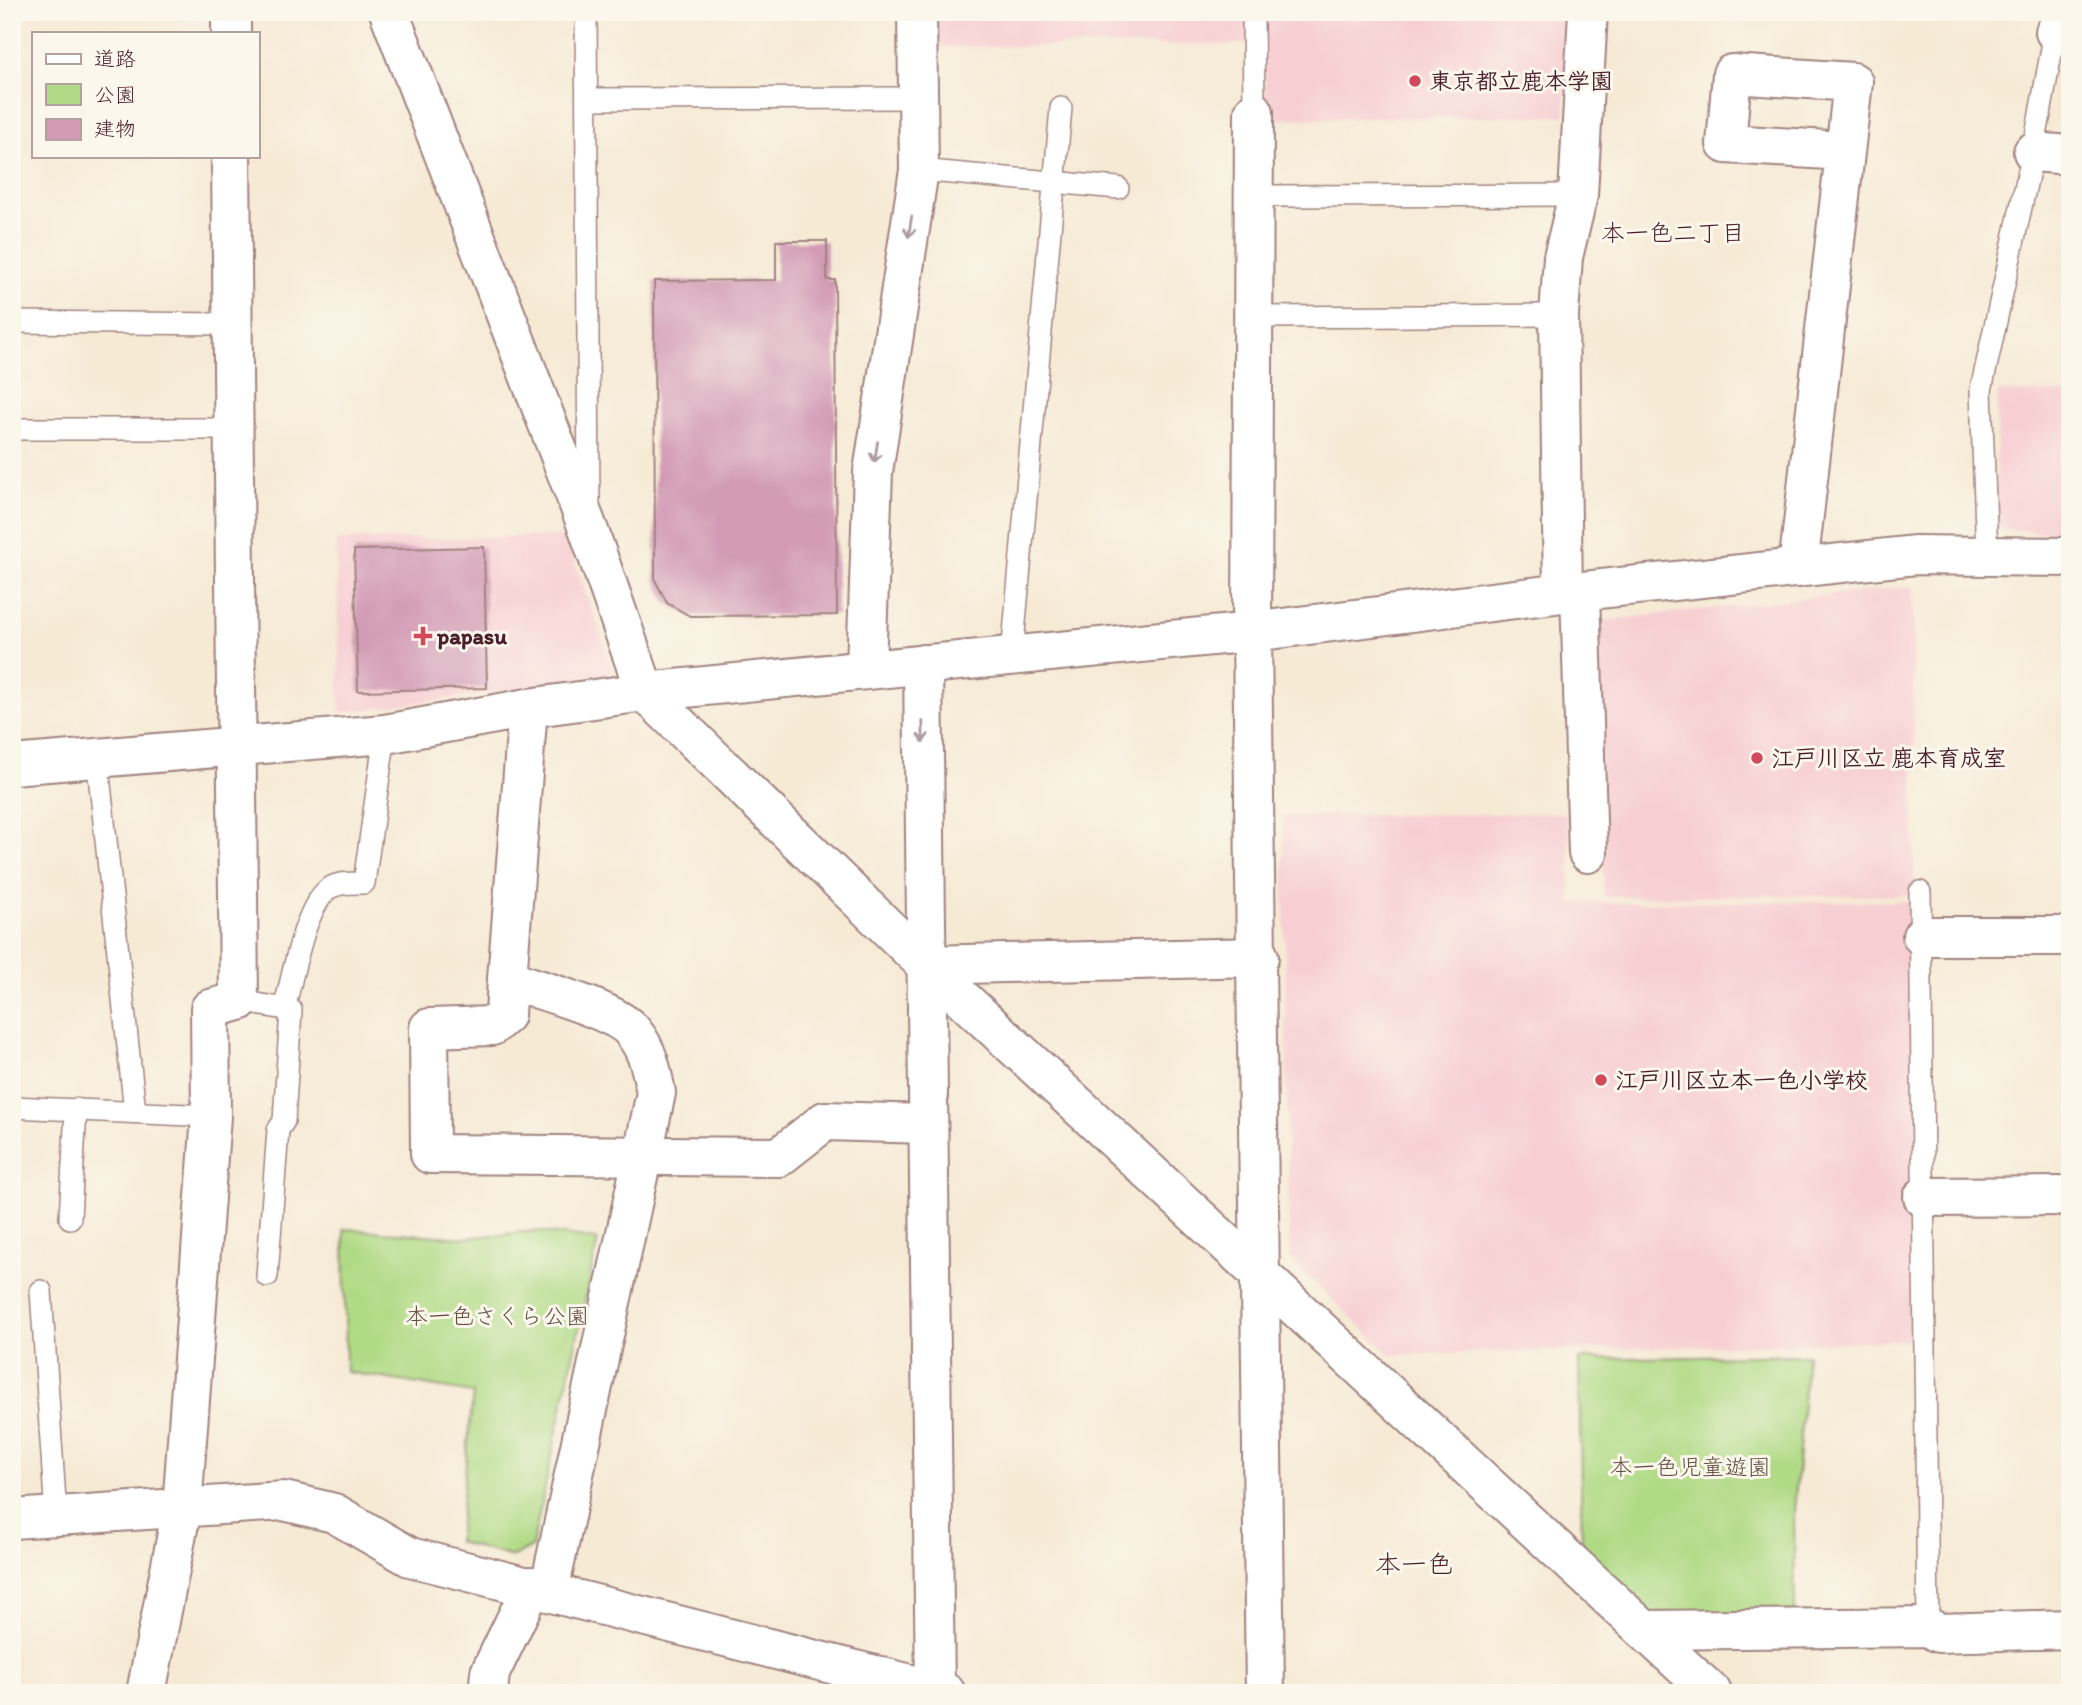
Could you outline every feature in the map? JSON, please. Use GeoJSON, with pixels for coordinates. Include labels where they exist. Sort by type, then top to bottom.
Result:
{"type":"FeatureCollection","features":[{"type":"Feature","properties":{"kind":"street"},"geometry":{"type":"LineString","coordinates":[[231,12],[231,32]]}},
{"type":"Feature","properties":{"kind":"street"},"geometry":{"type":"LineString","coordinates":[[388,12],[589,531],[645,692],[926,965],[1712,1693]]}},
{"type":"Feature","properties":{"kind":"street"},"geometry":{"type":"LineString","coordinates":[[866,668],[873,472],[919,170],[917,12]]}},
{"type":"Feature","properties":{"kind":"street"},"geometry":{"type":"LineString","coordinates":[[1588,12],[1578,195],[1563,257],[1559,314],[1571,592],[1588,853]]}},
{"type":"Feature","properties":{"kind":"street"},"geometry":{"type":"LineString","coordinates":[[1254,112],[1252,632],[1259,957],[1265,1693]]}},
{"type":"Feature","properties":{"kind":"street"},"geometry":{"type":"LineString","coordinates":[[1798,568],[1845,151]]}},
{"type":"Feature","properties":{"kind":"street"},"geometry":{"type":"LineString","coordinates":[[146,1693],[182,1508],[211,1115],[210,1009],[239,1000],[231,158]]}},
{"type":"Feature","properties":{"kind":"street"},"geometry":{"type":"LineString","coordinates":[[12,765],[386,734],[528,708],[645,692],[866,668],[1252,632],[1571,592],[1916,555],[2070,557]]}},
{"type":"Feature","properties":{"kind":"street"},"geometry":{"type":"LineString","coordinates":[[12,1519],[284,1501],[334,1513],[410,1557],[541,1588],[939,1692],[927,1124],[923,664]]}},
{"type":"Feature","properties":{"kind":"street"},"geometry":{"type":"LineString","coordinates":[[528,708],[505,1015],[492,1026],[429,1028],[430,1154],[779,1157],[825,1121],[927,1124]]}},
{"type":"Feature","properties":{"kind":"street"},"geometry":{"type":"LineString","coordinates":[[1922,936],[2070,936]]}},
{"type":"Feature","properties":{"kind":"street"},"geometry":{"type":"LineString","coordinates":[[926,965],[1259,957]]}},
{"type":"Feature","properties":{"kind":"street"},"geometry":{"type":"LineString","coordinates":[[488,1693],[490,1673],[541,1588],[644,1154],[656,1093],[652,1066],[631,1029],[592,1008],[507,979]]}},
{"type":"Feature","properties":{"kind":"street"},"geometry":{"type":"LineString","coordinates":[[1923,1197],[2070,1196]]}},
{"type":"Feature","properties":{"kind":"street"},"geometry":{"type":"LineString","coordinates":[[1644,1630],[1928,1627],[1938,1633],[2070,1629]]}},
{"type":"Feature","properties":{"kind":"lane"},"geometry":{"type":"LineString","coordinates":[[586,12],[589,531]]}},
{"type":"Feature","properties":{"kind":"lane"},"geometry":{"type":"LineString","coordinates":[[1254,12],[1254,112]]}},
{"type":"Feature","properties":{"kind":"lane"},"geometry":{"type":"LineString","coordinates":[[1987,556],[1981,390],[2051,153],[2060,26]]}},
{"type":"Feature","properties":{"kind":"lane"},"geometry":{"type":"LineString","coordinates":[[587,99],[918,98]]}},
{"type":"Feature","properties":{"kind":"lane"},"geometry":{"type":"LineString","coordinates":[[1012,656],[1061,108]]}},
{"type":"Feature","properties":{"kind":"lane"},"geometry":{"type":"LineString","coordinates":[[919,170],[1118,188]]}},
{"type":"Feature","properties":{"kind":"lane"},"geometry":{"type":"LineString","coordinates":[[1255,196],[1578,195]]}},
{"type":"Feature","properties":{"kind":"lane"},"geometry":{"type":"LineString","coordinates":[[1255,317],[1559,314]]}},
{"type":"Feature","properties":{"kind":"lane"},"geometry":{"type":"LineString","coordinates":[[12,322],[232,324]]}},
{"type":"Feature","properties":{"kind":"lane"},"geometry":{"type":"LineString","coordinates":[[12,429],[233,429]]}},
{"type":"Feature","properties":{"kind":"lane"},"geometry":{"type":"LineString","coordinates":[[284,1009],[312,911],[328,889],[344,883],[364,883],[386,734]]}},
{"type":"Feature","properties":{"kind":"lane"},"geometry":{"type":"LineString","coordinates":[[97,757],[135,1112]]}},
{"type":"Feature","properties":{"kind":"lane"},"geometry":{"type":"LineString","coordinates":[[1920,892],[1928,1627]]}},
{"type":"Feature","properties":{"kind":"lane"},"geometry":{"type":"LineString","coordinates":[[239,1000],[290,1010],[284,1121],[278,1130],[267,1276]]}},
{"type":"Feature","properties":{"kind":"lane"},"geometry":{"type":"LineString","coordinates":[[12,1107],[211,1115]]}},
{"type":"Feature","properties":{"kind":"lane"},"geometry":{"type":"LineString","coordinates":[[70,1218],[76,1110]]}},
{"type":"Feature","properties":{"kind":"lane"},"geometry":{"type":"LineString","coordinates":[[41,1291],[56,1516]]}},
{"type":"Feature","properties":{"kind":"shaded area","name":"東京都立鹿本学園"},"geometry":{"type":"Polygon","coordinates":[[[936,12],[1564,12],[1565,116],[1265,119],[1265,44],[937,47],[936,12]]]}},
{"type":"Feature","properties":{"kind":"shaded area"},"geometry":{"type":"Polygon","coordinates":[[[1997,392],[2070,393],[2070,535],[1996,528],[1997,392]]]}},
{"type":"Feature","properties":{"kind":"shaded area"},"geometry":{"type":"Polygon","coordinates":[[[565,536],[613,666],[610,677],[340,713],[336,540],[565,536]]]}},
{"type":"Feature","properties":{"kind":"shaded area","name":"江戸川区立 鹿本育成室"},"geometry":{"type":"Polygon","coordinates":[[[1913,586],[1914,895],[1604,897],[1598,621],[1913,586]]]}},
{"type":"Feature","properties":{"kind":"shaded area","name":"江戸川区立本一色小学校"},"geometry":{"type":"Polygon","coordinates":[[[1568,813],[1571,903],[1914,901],[1919,1340],[1390,1355],[1289,1257],[1283,816],[1568,813]]]}},
{"type":"Feature","properties":{"kind":"green space","name":"本一色さくら公園"},"geometry":{"type":"Polygon","coordinates":[[[344,1229],[464,1238],[536,1231],[598,1240],[532,1547],[513,1557],[458,1542],[473,1393],[346,1372],[344,1229]]]}},
{"type":"Feature","properties":{"kind":"green space","name":"本一色児童遊園"},"geometry":{"type":"Polygon","coordinates":[[[1807,1355],[1794,1511],[1795,1616],[1651,1617],[1582,1551],[1579,1359],[1807,1355]]]}},
{"type":"Feature","properties":{"kind":"building"},"geometry":{"type":"Polygon","coordinates":[[[776,241],[827,241],[827,280],[835,280],[837,615],[690,616],[667,603],[655,580],[654,281],[776,280],[776,241]]]}},
{"type":"Feature","properties":{"kind":"building"},"geometry":{"type":"Polygon","coordinates":[[[484,547],[487,688],[358,691],[354,550],[484,547]]]}},
{"type":"Feature","properties":{"kind":"place","name":"東京都立鹿本学園"},"geometry":{"type":"Point","coordinates":[1415,81]}},
{"type":"Feature","properties":{"kind":"place","name":"papasu"},"geometry":{"type":"Point","coordinates":[423,636]}},
{"type":"Feature","properties":{"kind":"place","name":"江戸川区立 鹿本育成室"},"geometry":{"type":"Point","coordinates":[1757,758]}},
{"type":"Feature","properties":{"kind":"place","name":"江戸川区立本一色小学校"},"geometry":{"type":"Point","coordinates":[1601,1080]}},
{"type":"Feature","properties":{"kind":"district","name":"本一色二丁目"},"geometry":{"type":"Point","coordinates":[1673,232]}},
{"type":"Feature","properties":{"kind":"district","name":"本一色"},"geometry":{"type":"Point","coordinates":[1414,1564]}}]}
